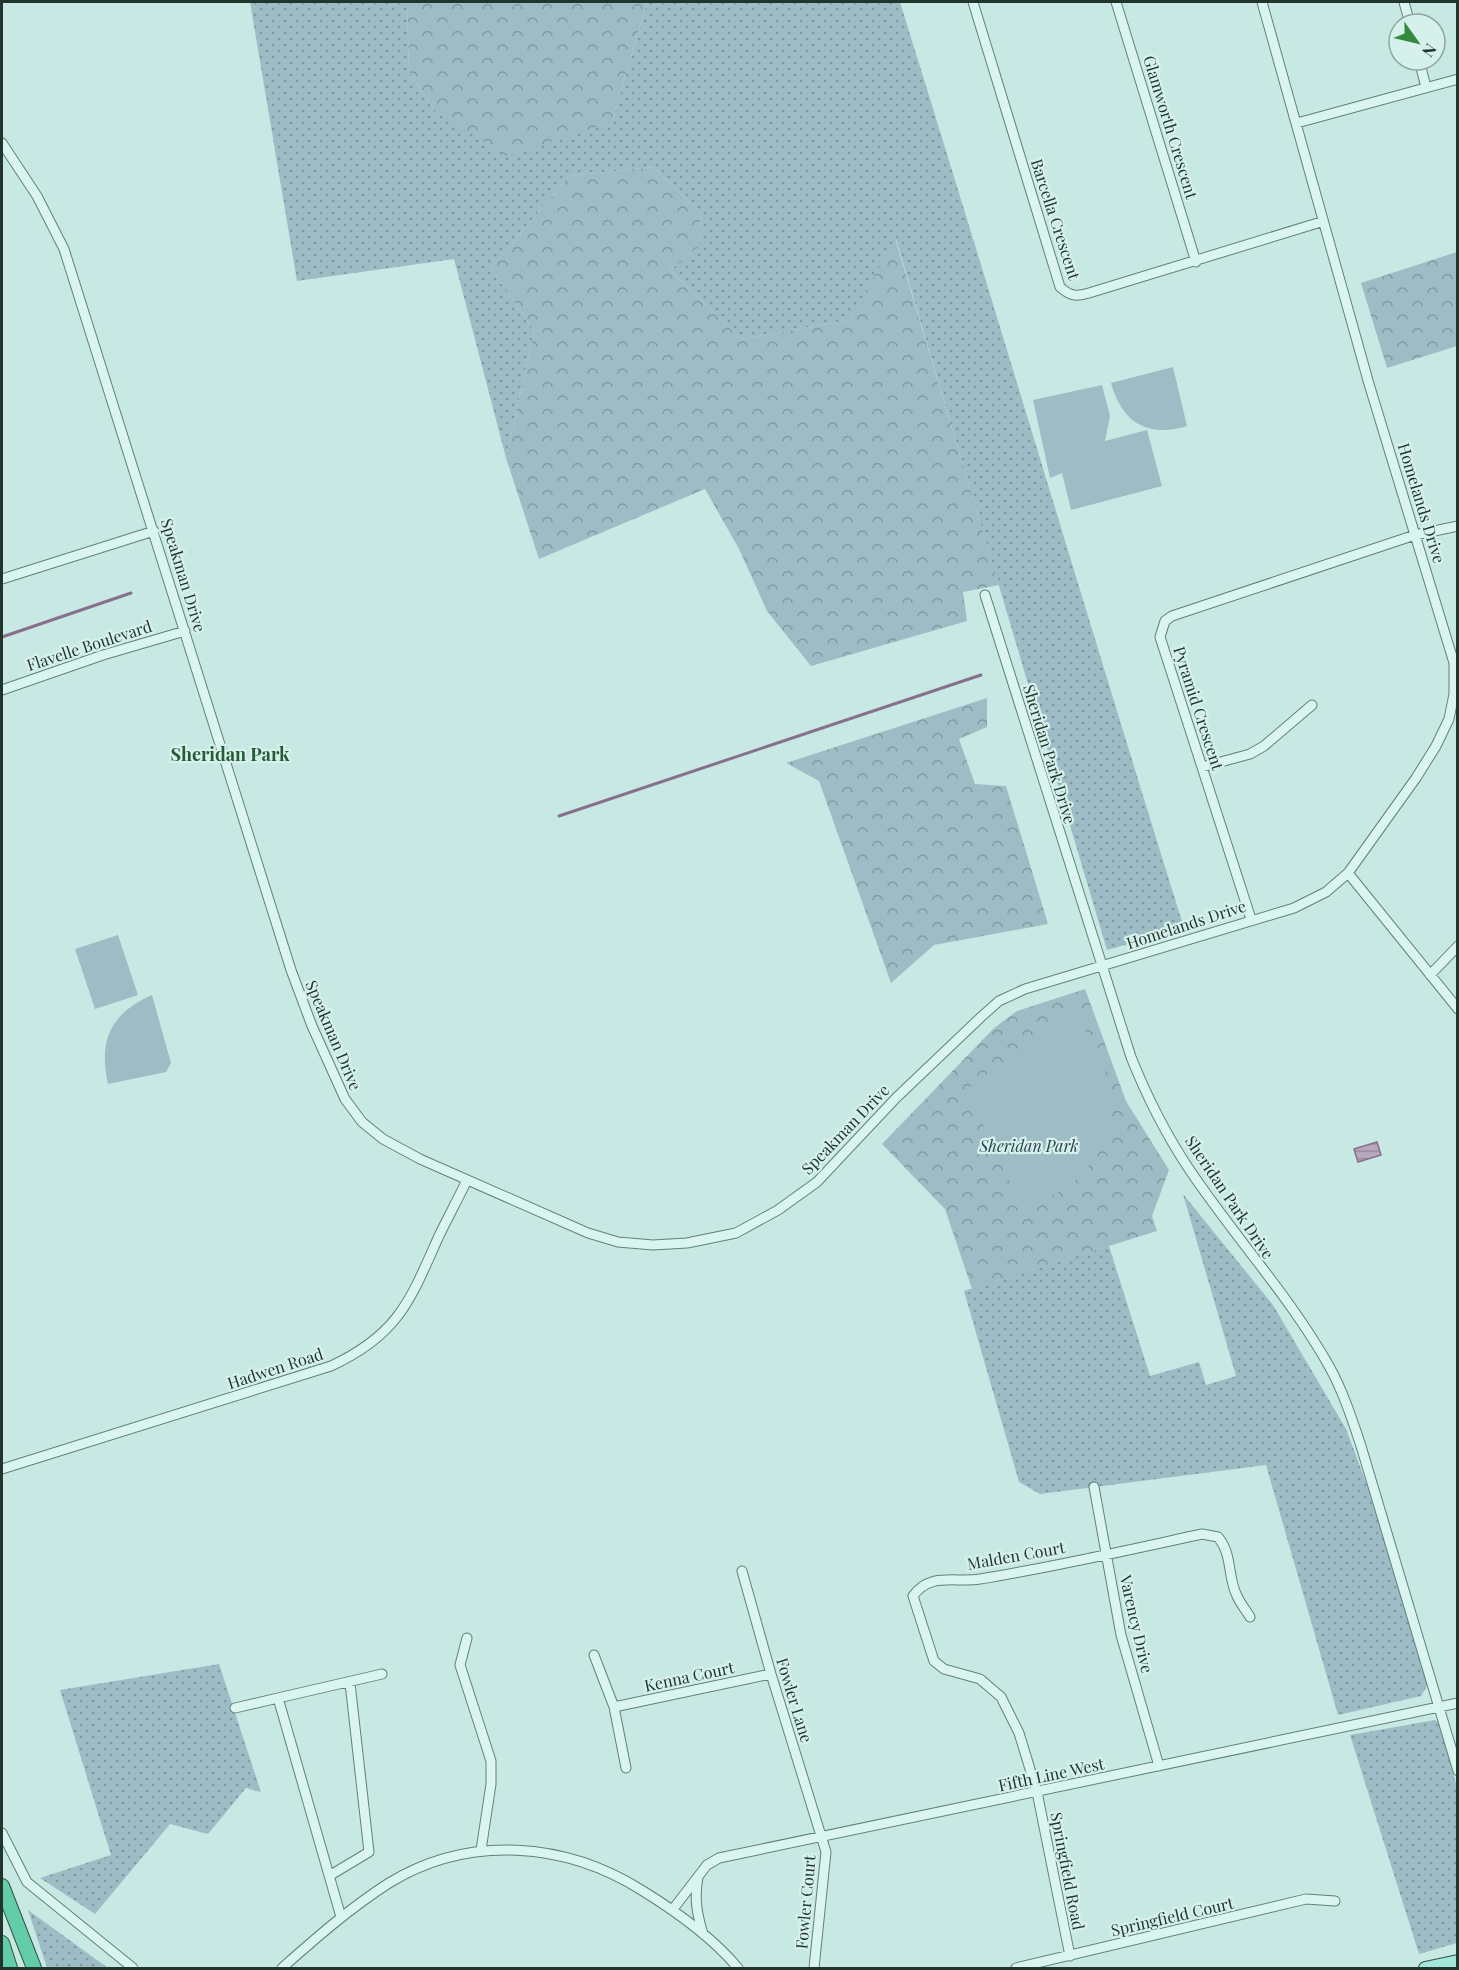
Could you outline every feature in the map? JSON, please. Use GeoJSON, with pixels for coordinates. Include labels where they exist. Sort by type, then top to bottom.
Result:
{"type":"FeatureCollection","features":[{"type":"Feature","properties":{"kind":"highway"},"geometry":{"type":"LineString","coordinates":[[2,1886],[34,1968]]}},
{"type":"Feature","properties":{"kind":"highway"},"geometry":{"type":"LineString","coordinates":[[2,1943],[10,1968]]}},
{"type":"Feature","properties":{"kind":"main road"},"geometry":{"type":"LineString","coordinates":[[1425,1968],[1458,1960]]}},
{"type":"Feature","properties":{"kind":"street","name":"Barcella Crescent"},"geometry":{"type":"LineString","coordinates":[[973,2],[1060,287],[1069,295],[1078,296],[1196,262],[1322,222]]}},
{"type":"Feature","properties":{"kind":"street","name":"Glamworth Crescent"},"geometry":{"type":"LineString","coordinates":[[1116,2],[1196,262]]}},
{"type":"Feature","properties":{"kind":"street","name":"Homelands Drive"},"geometry":{"type":"LineString","coordinates":[[1101,967],[1251,919],[1294,908],[1326,892],[1348,873],[1436,746],[1449,719],[1454,694],[1456,663],[1415,535],[1322,222],[1297,123],[1262,2]]}},
{"type":"Feature","properties":{"kind":"street"},"geometry":{"type":"LineString","coordinates":[[1422,72],[1426,87]]}},
{"type":"Feature","properties":{"kind":"street"},"geometry":{"type":"LineString","coordinates":[[1297,123],[1458,79]]}},
{"type":"Feature","properties":{"kind":"street","name":"Speakman Drive"},"geometry":{"type":"LineString","coordinates":[[2,143],[37,196],[64,249],[291,970],[321,1047],[345,1100],[362,1122],[383,1139],[467,1180],[581,1230],[618,1242],[652,1245],[687,1243],[736,1233],[778,1210],[817,1182],[896,1098],[999,1001],[1025,989],[1101,967]]}},
{"type":"Feature","properties":{"kind":"street"},"geometry":{"type":"LineString","coordinates":[[1415,535],[1458,526]]}},
{"type":"Feature","properties":{"kind":"street"},"geometry":{"type":"LineString","coordinates":[[2,579],[154,531]]}},
{"type":"Feature","properties":{"kind":"street","name":"Pyramid Crescent"},"geometry":{"type":"LineString","coordinates":[[1251,919],[1160,637],[1165,621],[1183,612],[1415,535]]}},
{"type":"Feature","properties":{"kind":"street","name":"Sheridan Park Drive"},"geometry":{"type":"LineString","coordinates":[[985,595],[1101,967],[1145,1092],[1186,1164],[1308,1332],[1334,1377],[1361,1446],[1458,1771]]}},
{"type":"Feature","properties":{"kind":"street","name":"Flavelle Boulevard"},"geometry":{"type":"LineString","coordinates":[[2,690],[102,655],[185,631]]}},
{"type":"Feature","properties":{"kind":"street"},"geometry":{"type":"LineString","coordinates":[[1202,767],[1250,754],[1264,746],[1312,705]]}},
{"type":"Feature","properties":{"kind":"street"},"geometry":{"type":"LineString","coordinates":[[1348,873],[1458,1009]]}},
{"type":"Feature","properties":{"kind":"street"},"geometry":{"type":"LineString","coordinates":[[1430,975],[1458,946]]}},
{"type":"Feature","properties":{"kind":"street","name":"Hadwen Road"},"geometry":{"type":"LineString","coordinates":[[2,1469],[331,1366],[356,1353],[380,1336],[405,1308],[467,1180]]}},
{"type":"Feature","properties":{"kind":"street","name":"Varency Drive"},"geometry":{"type":"LineString","coordinates":[[1094,1487],[1121,1635],[1159,1766]]}},
{"type":"Feature","properties":{"kind":"street","name":"Malden Court"},"geometry":{"type":"LineString","coordinates":[[1037,1792],[1011,1713],[1001,1697],[980,1679],[944,1669],[934,1661],[913,1596],[920,1585],[931,1580],[979,1579],[1202,1534],[1218,1536],[1229,1555],[1236,1595],[1250,1617]]}},
{"type":"Feature","properties":{"kind":"street","name":"Fowler Lane"},"geometry":{"type":"LineString","coordinates":[[742,1571],[822,1838]]}},
{"type":"Feature","properties":{"kind":"street"},"geometry":{"type":"LineString","coordinates":[[467,1638],[460,1665],[491,1761],[491,1784],[481,1850]]}},
{"type":"Feature","properties":{"kind":"street"},"geometry":{"type":"LineString","coordinates":[[594,1655],[614,1707],[626,1768]]}},
{"type":"Feature","properties":{"kind":"street"},"geometry":{"type":"LineString","coordinates":[[235,1707],[382,1674]]}},
{"type":"Feature","properties":{"kind":"street","name":"Kenna Court"},"geometry":{"type":"LineString","coordinates":[[614,1707],[771,1674]]}},
{"type":"Feature","properties":{"kind":"street"},"geometry":{"type":"LineString","coordinates":[[329,1876],[369,1852],[350,1683]]}},
{"type":"Feature","properties":{"kind":"street"},"geometry":{"type":"LineString","coordinates":[[278,1698],[341,1917]]}},
{"type":"Feature","properties":{"kind":"street","name":"Fifth Line West"},"geometry":{"type":"LineString","coordinates":[[673,1909],[707,1865],[720,1858],[1458,1703]]}},
{"type":"Feature","properties":{"kind":"street","name":"Springfield Road"},"geometry":{"type":"LineString","coordinates":[[1037,1792],[1070,1956]]}},
{"type":"Feature","properties":{"kind":"street"},"geometry":{"type":"LineString","coordinates":[[2,1833],[27,1882],[133,1968]]}},
{"type":"Feature","properties":{"kind":"street","name":"Fowler Court"},"geometry":{"type":"LineString","coordinates":[[814,1968],[826,1852],[822,1838]]}},
{"type":"Feature","properties":{"kind":"street"},"geometry":{"type":"LineString","coordinates":[[282,1968],[341,1917],[390,1883],[450,1857],[481,1850],[533,1850],[599,1866],[673,1909],[738,1968]]}},
{"type":"Feature","properties":{"kind":"street"},"geometry":{"type":"LineString","coordinates":[[699,1875],[695,1893],[696,1910],[703,1936]]}},
{"type":"Feature","properties":{"kind":"street","name":"Springfield Court"},"geometry":{"type":"LineString","coordinates":[[1016,1968],[1306,1899],[1335,1901]]}},
{"type":"Feature","properties":{"kind":"green space"},"geometry":{"type":"Polygon","coordinates":[[[250,2],[407,2],[409,72],[436,112],[612,122],[647,2],[900,2],[1184,928],[1107,950],[896,239],[850,320],[741,339],[670,270],[699,247],[701,213],[653,167],[569,176],[491,268],[534,331],[506,458],[454,259],[297,281],[250,2]]]}},
{"type":"Feature","properties":{"kind":"green space"},"geometry":{"type":"Polygon","coordinates":[[[407,2],[647,2],[612,122],[507,156],[436,112],[409,72],[407,2]]]}},
{"type":"Feature","properties":{"kind":"green space"},"geometry":{"type":"Polygon","coordinates":[[[653,167],[701,213],[699,247],[670,270],[741,339],[850,320],[895,238],[999,585],[963,592],[967,621],[811,666],[767,611],[739,549],[705,489],[539,559],[506,458],[534,331],[491,268],[569,176],[653,167]]]}},
{"type":"Feature","properties":{"kind":"green space"},"geometry":{"type":"Polygon","coordinates":[[[1457,252],[1457,346],[1387,368],[1361,283],[1457,252]]]}},
{"type":"Feature","properties":{"kind":"green space"},"geometry":{"type":"Polygon","coordinates":[[[1173,367],[1187,426],[1160,430],[1139,424],[1122,408],[1111,383],[1173,367]]]}},
{"type":"Feature","properties":{"kind":"green space"},"geometry":{"type":"Polygon","coordinates":[[[1102,385],[1110,416],[1105,441],[1147,430],[1162,486],[1071,510],[1062,473],[1050,478],[1033,400],[1102,385]]]}},
{"type":"Feature","properties":{"kind":"green space"},"geometry":{"type":"Polygon","coordinates":[[[987,698],[987,727],[959,739],[975,784],[1006,786],[1048,924],[934,945],[891,983],[819,781],[786,763],[987,698]]]}},
{"type":"Feature","properties":{"kind":"green space"},"geometry":{"type":"Polygon","coordinates":[[[118,935],[138,995],[95,1009],[75,949],[118,935]]]}},
{"type":"Feature","properties":{"kind":"green space","name":"Sheridan Park"},"geometry":{"type":"Polygon","coordinates":[[[1085,989],[1126,1101],[1169,1170],[1152,1216],[1157,1231],[972,1289],[945,1209],[882,1144],[994,1028],[1017,1011],[1085,989]]]}},
{"type":"Feature","properties":{"kind":"green space"},"geometry":{"type":"Polygon","coordinates":[[[152,995],[171,1063],[166,1072],[108,1084],[105,1054],[111,1030],[126,1010],[152,995]]]}},
{"type":"Feature","properties":{"kind":"green space"},"geometry":{"type":"Polygon","coordinates":[[[1074,1011],[1102,1064],[1111,1100],[1111,1118],[1106,1137],[1096,1156],[1080,1176],[1058,1193],[1023,1210],[971,1099],[971,1086],[1074,1011]]]}},
{"type":"Feature","properties":{"kind":"green space"},"geometry":{"type":"Polygon","coordinates":[[[1183,1194],[1273,1305],[1346,1429],[1367,1485],[1428,1684],[1421,1696],[1338,1715],[1266,1465],[1040,1494],[1019,1482],[964,1291],[1109,1246],[1150,1376],[1199,1362],[1206,1385],[1236,1376],[1183,1194]]]}},
{"type":"Feature","properties":{"kind":"green space"},"geometry":{"type":"Polygon","coordinates":[[[219,1664],[261,1792],[246,1788],[208,1834],[170,1824],[95,1914],[40,1878],[111,1855],[60,1690],[219,1664]]]}},
{"type":"Feature","properties":{"kind":"green space"},"geometry":{"type":"Polygon","coordinates":[[[1435,1720],[1441,1725],[1457,1788],[1457,1943],[1419,1954],[1350,1735],[1435,1720]]]}},
{"type":"Feature","properties":{"kind":"green space"},"geometry":{"type":"Polygon","coordinates":[[[28,1910],[108,1968],[47,1968],[28,1910]]]}},
{"type":"Feature","properties":{"kind":"shaded area"},"geometry":{"type":"Polygon","coordinates":[[[1377,1142],[1381,1155],[1358,1162],[1354,1149],[1377,1142]]]}},
{"type":"Feature","properties":{"kind":"waterway"},"geometry":{"type":"LineString","coordinates":[[2,637],[131,593]]}},
{"type":"Feature","properties":{"kind":"waterway"},"geometry":{"type":"LineString","coordinates":[[559,816],[981,675]]}},
{"type":"Feature","properties":{"kind":"district","name":"Sheridan Park"},"geometry":{"type":"Point","coordinates":[230,754]}}]}
